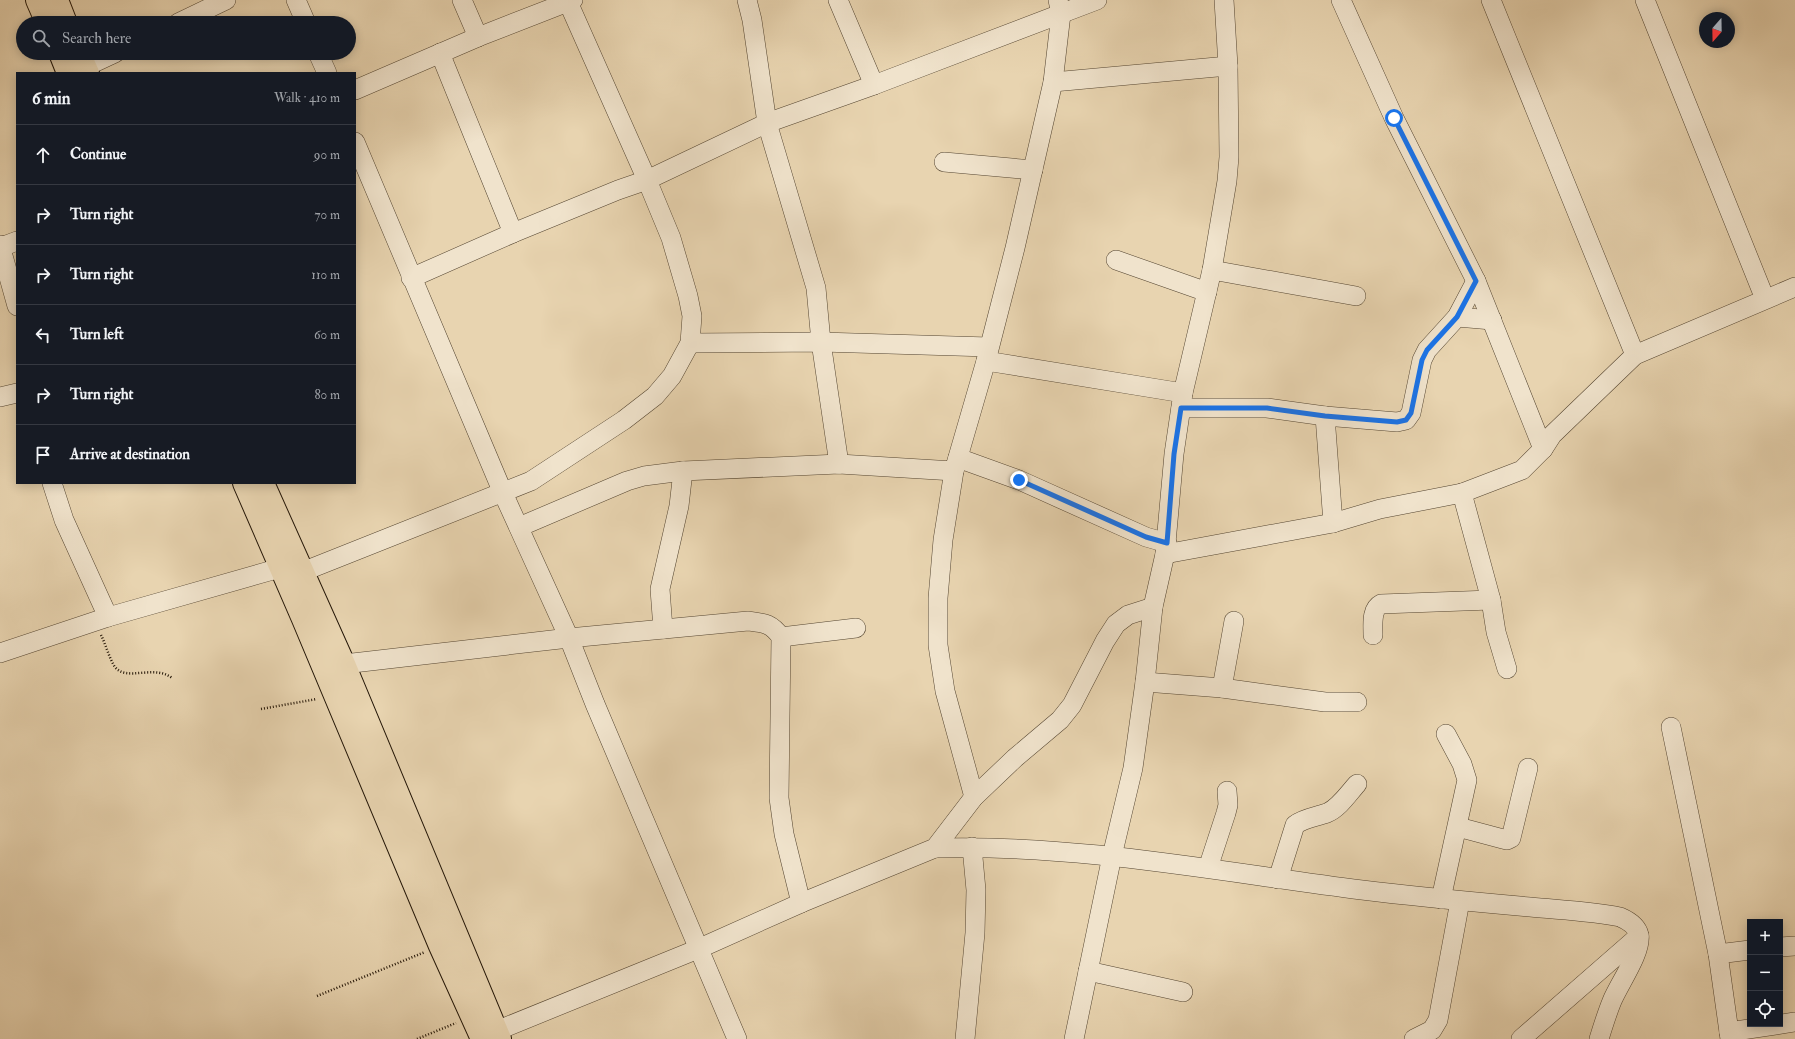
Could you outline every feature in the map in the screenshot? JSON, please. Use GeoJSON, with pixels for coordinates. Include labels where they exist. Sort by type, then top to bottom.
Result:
{"type":"FeatureCollection","features":[{"type":"Feature","properties":{"kind":"main road"},"geometry":{"type":"LineString","coordinates":[[37,0],[44,16]]}},
{"type":"Feature","properties":{"kind":"main road"},"geometry":{"type":"LineString","coordinates":[[57,0],[63,16]]}},
{"type":"Feature","properties":{"kind":"main road"},"geometry":{"type":"LineString","coordinates":[[70,60],[80,67]]}},
{"type":"Feature","properties":{"kind":"main road"},"geometry":{"type":"LineString","coordinates":[[244,484],[440,946],[469,1010],[492,1036]]}},
{"type":"Feature","properties":{"kind":"main road"},"geometry":{"type":"LineString","coordinates":[[263,484],[344,664],[492,1036]]}},
{"type":"Feature","properties":{"kind":"street"},"geometry":{"type":"LineString","coordinates":[[193,16],[226,0]]}},
{"type":"Feature","properties":{"kind":"street"},"geometry":{"type":"LineString","coordinates":[[296,0],[303,16]]}},
{"type":"Feature","properties":{"kind":"street"},"geometry":{"type":"LineString","coordinates":[[462,0],[478,37]]}},
{"type":"Feature","properties":{"kind":"street"},"geometry":{"type":"LineString","coordinates":[[747,0],[752,20],[767,123],[816,288],[821,342],[839,464]]}},
{"type":"Feature","properties":{"kind":"street"},"geometry":{"type":"LineString","coordinates":[[838,0],[874,85]]}},
{"type":"Feature","properties":{"kind":"street"},"geometry":{"type":"LineString","coordinates":[[411,278],[513,233],[618,190],[647,180],[767,123],[874,85],[1060,7],[1097,0]]}},
{"type":"Feature","properties":{"kind":"street"},"geometry":{"type":"LineString","coordinates":[[1074,1039],[1132,768],[1145,682],[1153,607],[1166,548],[1174,454],[1182,400],[1212,270],[1227,181],[1229,157],[1228,66],[1224,0]]}},
{"type":"Feature","properties":{"kind":"street"},"geometry":{"type":"LineString","coordinates":[[1341,0],[1394,118],[1476,281],[1543,450]]}},
{"type":"Feature","properties":{"kind":"street"},"geometry":{"type":"LineString","coordinates":[[1491,0],[1635,355]]}},
{"type":"Feature","properties":{"kind":"street"},"geometry":{"type":"LineString","coordinates":[[1645,0],[1765,299]]}},
{"type":"Feature","properties":{"kind":"street"},"geometry":{"type":"LineString","coordinates":[[302,572],[531,481],[624,420],[655,396],[672,376],[690,343],[692,316],[688,296],[671,238],[570,1],[478,37],[356,90]]}},
{"type":"Feature","properties":{"kind":"street"},"geometry":{"type":"LineString","coordinates":[[974,797],[945,692],[938,645],[938,598],[943,540],[956,464],[988,354],[1016,248],[1053,82],[1060,7]]}},
{"type":"Feature","properties":{"kind":"street"},"geometry":{"type":"LineString","coordinates":[[440,53],[513,233]]}},
{"type":"Feature","properties":{"kind":"street"},"geometry":{"type":"LineString","coordinates":[[80,67],[98,60]]}},
{"type":"Feature","properties":{"kind":"street"},"geometry":{"type":"LineString","coordinates":[[321,60],[327,72]]}},
{"type":"Feature","properties":{"kind":"street"},"geometry":{"type":"LineString","coordinates":[[1053,82],[1228,66]]}},
{"type":"Feature","properties":{"kind":"street"},"geometry":{"type":"LineString","coordinates":[[356,144],[411,278],[504,493],[569,638],[595,704],[737,1039]]}},
{"type":"Feature","properties":{"kind":"street"},"geometry":{"type":"LineString","coordinates":[[944,162],[1033,170]]}},
{"type":"Feature","properties":{"kind":"street"},"geometry":{"type":"LineString","coordinates":[[6,244],[16,300]]}},
{"type":"Feature","properties":{"kind":"street"},"geometry":{"type":"LineString","coordinates":[[1116,260],[1207,292]]}},
{"type":"Feature","properties":{"kind":"street"},"geometry":{"type":"LineString","coordinates":[[1212,270],[1356,296]]}},
{"type":"Feature","properties":{"kind":"street"},"geometry":{"type":"LineString","coordinates":[[690,343],[821,342],[988,354],[1182,400],[1267,408],[1325,416],[1397,422],[1406,420],[1411,413],[1422,360],[1427,350],[1457,317],[1476,281]]}},
{"type":"Feature","properties":{"kind":"street"},"geometry":{"type":"LineString","coordinates":[[519,527],[627,481],[644,476],[683,471],[839,464],[956,464],[1019,480],[1146,537],[1166,548],[1333,523],[1380,509],[1462,493],[1522,470],[1543,450],[1552,435],[1635,355],[1795,287]]}},
{"type":"Feature","properties":{"kind":"street"},"geometry":{"type":"LineString","coordinates":[[1457,317],[1492,320]]}},
{"type":"Feature","properties":{"kind":"street"},"geometry":{"type":"LineString","coordinates":[[0,397],[16,393]]}},
{"type":"Feature","properties":{"kind":"street"},"geometry":{"type":"LineString","coordinates":[[1325,416],[1333,523]]}},
{"type":"Feature","properties":{"kind":"street"},"geometry":{"type":"LineString","coordinates":[[663,630],[660,589],[662,575],[673,538],[679,506],[683,471]]}},
{"type":"Feature","properties":{"kind":"street"},"geometry":{"type":"LineString","coordinates":[[52,484],[64,520],[102,619]]}},
{"type":"Feature","properties":{"kind":"street"},"geometry":{"type":"LineString","coordinates":[[1462,493],[1491,600],[1496,632],[1507,669]]}},
{"type":"Feature","properties":{"kind":"street"},"geometry":{"type":"LineString","coordinates":[[0,653],[102,619],[280,568]]}},
{"type":"Feature","properties":{"kind":"street"},"geometry":{"type":"LineString","coordinates":[[1373,635],[1374,611],[1377,606],[1381,604],[1491,600]]}},
{"type":"Feature","properties":{"kind":"street"},"geometry":{"type":"LineString","coordinates":[[935,848],[974,797],[1015,758],[1060,720],[1072,705],[1105,641],[1116,624],[1128,615],[1153,607]]}},
{"type":"Feature","properties":{"kind":"street"},"geometry":{"type":"LineString","coordinates":[[344,664],[569,638],[748,621],[764,623],[774,628],[781,637],[779,798],[784,834],[801,903]]}},
{"type":"Feature","properties":{"kind":"street"},"geometry":{"type":"LineString","coordinates":[[1222,688],[1234,621]]}},
{"type":"Feature","properties":{"kind":"street"},"geometry":{"type":"LineString","coordinates":[[781,637],[856,628]]}},
{"type":"Feature","properties":{"kind":"street"},"geometry":{"type":"LineString","coordinates":[[1145,682],[1222,688],[1325,702],[1357,702]]}},
{"type":"Feature","properties":{"kind":"street"},"geometry":{"type":"LineString","coordinates":[[1671,727],[1718,954],[1730,1036],[1795,1022]]}},
{"type":"Feature","properties":{"kind":"street"},"geometry":{"type":"LineString","coordinates":[[1441,899],[1458,827],[1467,780],[1462,764],[1446,734]]}},
{"type":"Feature","properties":{"kind":"street"},"geometry":{"type":"LineString","coordinates":[[1458,827],[1507,840],[1511,838],[1528,768]]}},
{"type":"Feature","properties":{"kind":"street"},"geometry":{"type":"LineString","coordinates":[[1278,879],[1294,825],[1298,822],[1336,808],[1357,784]]}},
{"type":"Feature","properties":{"kind":"street"},"geometry":{"type":"LineString","coordinates":[[1208,868],[1228,805],[1227,791]]}},
{"type":"Feature","properties":{"kind":"street"},"geometry":{"type":"LineString","coordinates":[[492,1036],[698,949],[801,903],[935,848],[972,847],[1112,856],[1208,868],[1278,879],[1441,899],[1620,916],[1633,925],[1639,936],[1638,946],[1612,1001],[1599,1039]]}},
{"type":"Feature","properties":{"kind":"street"},"geometry":{"type":"LineString","coordinates":[[964,1039],[975,933],[976,890],[972,847]]}},
{"type":"Feature","properties":{"kind":"street"},"geometry":{"type":"LineString","coordinates":[[1414,1039],[1432,1030],[1438,1020],[1460,901]]}},
{"type":"Feature","properties":{"kind":"street"},"geometry":{"type":"LineString","coordinates":[[1521,1039],[1639,936]]}},
{"type":"Feature","properties":{"kind":"street"},"geometry":{"type":"LineString","coordinates":[[1783,947],[1795,946]]}},
{"type":"Feature","properties":{"kind":"street"},"geometry":{"type":"LineString","coordinates":[[1718,954],[1747,950]]}},
{"type":"Feature","properties":{"kind":"street"},"geometry":{"type":"LineString","coordinates":[[1088,971],[1183,992]]}},
{"type":"Feature","properties":{"kind":"path"},"geometry":{"type":"LineString","coordinates":[[102,619],[116,667],[122,672],[130,674],[155,671],[165,673],[172,678]]}},
{"type":"Feature","properties":{"kind":"path"},"geometry":{"type":"LineString","coordinates":[[261,709],[335,696]]}},
{"type":"Feature","properties":{"kind":"path"},"geometry":{"type":"LineString","coordinates":[[317,996],[440,946]]}},
{"type":"Feature","properties":{"kind":"path"},"geometry":{"type":"LineString","coordinates":[[417,1039],[455,1024],[469,1010]]}},
{"type":"Feature","properties":{"kind":"route"},"geometry":{"type":"LineString","coordinates":[[1019,480],[1114,524],[1146,537],[1167,543],[1174,454],[1181,408],[1267,408],[1325,416],[1397,422],[1406,420],[1411,413],[1422,360],[1427,350],[1457,317],[1476,281],[1394,118]]}}]}
